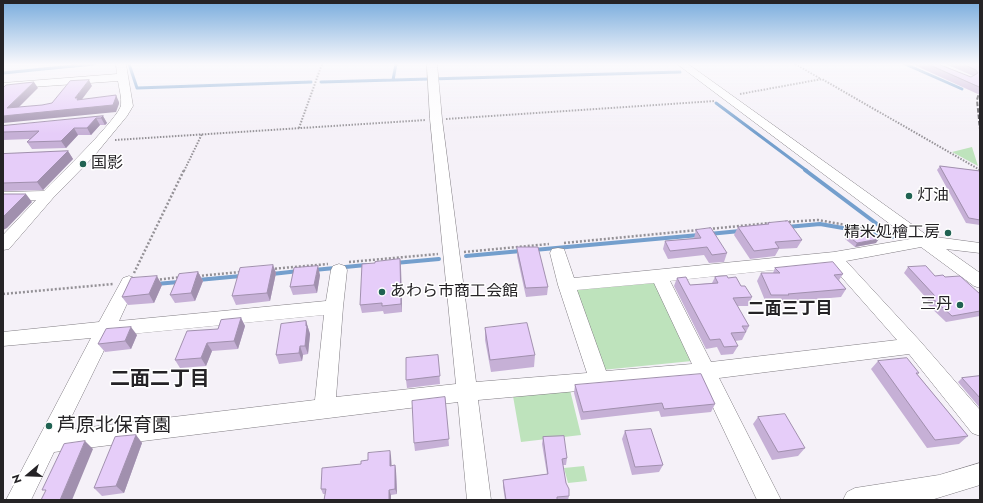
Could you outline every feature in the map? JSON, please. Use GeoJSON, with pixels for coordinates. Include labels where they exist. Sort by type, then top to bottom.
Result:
{"type":"FeatureCollection","features":[{"type":"Feature","properties":{"kind":"street"},"geometry":{"type":"LineString","coordinates":[[4,243],[48,195],[89,154],[121,116],[127,106],[124,87]]}},
{"type":"Feature","properties":{"kind":"street"},"geometry":{"type":"LineString","coordinates":[[433,87],[479,500]]}},
{"type":"Feature","properties":{"kind":"street"},"geometry":{"type":"LineString","coordinates":[[714,87],[917,243],[980,282]]}},
{"type":"Feature","properties":{"kind":"street"},"geometry":{"type":"LineString","coordinates":[[106,118],[121,116]]}},
{"type":"Feature","properties":{"kind":"street"},"geometry":{"type":"LineString","coordinates":[[73,154],[89,154]]}},
{"type":"Feature","properties":{"kind":"street"},"geometry":{"type":"LineString","coordinates":[[3,196],[48,195]]}},
{"type":"Feature","properties":{"kind":"street"},"geometry":{"type":"LineString","coordinates":[[567,285],[834,258],[917,243],[980,248]]}},
{"type":"Feature","properties":{"kind":"street"},"geometry":{"type":"LineString","coordinates":[[558,247],[567,285],[599,380]]}},
{"type":"Feature","properties":{"kind":"street"},"geometry":{"type":"LineString","coordinates":[[834,258],[980,426]]}},
{"type":"Feature","properties":{"kind":"street"},"geometry":{"type":"LineString","coordinates":[[325,408],[338,266]]}},
{"type":"Feature","properties":{"kind":"street"},"geometry":{"type":"LineString","coordinates":[[659,276],[769,500]]}},
{"type":"Feature","properties":{"kind":"street"},"geometry":{"type":"LineString","coordinates":[[18,500],[129,282]]}},
{"type":"Feature","properties":{"kind":"street"},"geometry":{"type":"LineString","coordinates":[[3,339],[334,307]]}},
{"type":"Feature","properties":{"kind":"street"},"geometry":{"type":"LineString","coordinates":[[48,442],[468,392],[705,371],[912,346]]}},
{"type":"Feature","properties":{"kind":"street"},"geometry":{"type":"LineString","coordinates":[[856,500],[939,487],[980,474]]}},
{"type":"Feature","properties":{"kind":"path"},"geometry":{"type":"LineString","coordinates":[[299,128],[314,87]]}},
{"type":"Feature","properties":{"kind":"path"},"geometry":{"type":"LineString","coordinates":[[101,140],[436,119],[728,98],[780,87]]}},
{"type":"Feature","properties":{"kind":"path"},"geometry":{"type":"LineString","coordinates":[[837,87],[980,170]]}},
{"type":"Feature","properties":{"kind":"path"},"geometry":{"type":"LineString","coordinates":[[129,282],[202,134]]}},
{"type":"Feature","properties":{"kind":"path"},"geometry":{"type":"LineString","coordinates":[[270,269],[338,266],[451,253],[558,247],[818,220],[899,234],[917,243]]}},
{"type":"Feature","properties":{"kind":"path"},"geometry":{"type":"LineString","coordinates":[[192,276],[247,272]]}},
{"type":"Feature","properties":{"kind":"path"},"geometry":{"type":"LineString","coordinates":[[3,294],[184,277]]}},
{"type":"Feature","properties":{"kind":"green space"},"geometry":{"type":"Polygon","coordinates":[[[972,147],[978,166],[952,152],[972,147]]]}},
{"type":"Feature","properties":{"kind":"green space"},"geometry":{"type":"Polygon","coordinates":[[[655,283],[692,361],[602,370],[576,290],[655,283]]]}},
{"type":"Feature","properties":{"kind":"green space"},"geometry":{"type":"Polygon","coordinates":[[[570,390],[581,435],[521,442],[513,396],[570,390]]]}},
{"type":"Feature","properties":{"kind":"green space"},"geometry":{"type":"Polygon","coordinates":[[[584,466],[587,481],[568,483],[564,468],[584,466]]]}},
{"type":"Feature","properties":{"kind":"building"},"geometry":{"type":"Polygon","coordinates":[[[28,87],[7,108],[52,103],[65,87],[83,87],[75,98],[78,98],[77,100],[116,95],[113,105],[3,116],[3,88],[28,87]]]}},
{"type":"Feature","properties":{"kind":"building"},"geometry":{"type":"Polygon","coordinates":[[[103,116],[101,118],[96,118],[87,128],[74,128],[61,141],[27,142],[39,131],[3,132],[3,126],[103,116]]]}},
{"type":"Feature","properties":{"kind":"building"},"geometry":{"type":"Polygon","coordinates":[[[68,151],[37,182],[3,183],[3,154],[68,151]]]}},
{"type":"Feature","properties":{"kind":"building"},"geometry":{"type":"Polygon","coordinates":[[[940,166],[980,171],[980,220],[969,218],[940,166]]]}},
{"type":"Feature","properties":{"kind":"building"},"geometry":{"type":"Polygon","coordinates":[[[3,194],[26,194],[3,217],[3,194]]]}},
{"type":"Feature","properties":{"kind":"building"},"geometry":{"type":"Polygon","coordinates":[[[788,221],[802,240],[775,242],[779,248],[754,251],[738,227],[769,224],[768,223],[788,221]]]}},
{"type":"Feature","properties":{"kind":"building"},"geometry":{"type":"Polygon","coordinates":[[[711,228],[727,253],[712,255],[707,247],[670,251],[665,241],[701,238],[696,230],[711,228]]]}},
{"type":"Feature","properties":{"kind":"building"},"geometry":{"type":"Polygon","coordinates":[[[867,230],[879,239],[857,243],[847,235],[867,230]]]}},
{"type":"Feature","properties":{"kind":"building"},"geometry":{"type":"Polygon","coordinates":[[[517,247],[538,247],[548,287],[526,288],[517,247]]]}},
{"type":"Feature","properties":{"kind":"building","name":"あわら市商工会館"},"geometry":{"type":"Polygon","coordinates":[[[400,259],[401,304],[382,306],[382,303],[360,305],[362,264],[400,259]]]}},
{"type":"Feature","properties":{"kind":"building"},"geometry":{"type":"Polygon","coordinates":[[[833,262],[843,274],[834,275],[846,289],[788,294],[789,295],[771,295],[761,273],[780,273],[775,268],[833,262]]]}},
{"type":"Feature","properties":{"kind":"building"},"geometry":{"type":"Polygon","coordinates":[[[273,265],[267,293],[232,296],[240,268],[273,265]]]}},
{"type":"Feature","properties":{"kind":"building"},"geometry":{"type":"Polygon","coordinates":[[[318,266],[314,285],[290,287],[294,268],[318,266]]]}},
{"type":"Feature","properties":{"kind":"building"},"geometry":{"type":"Polygon","coordinates":[[[926,266],[935,276],[960,276],[980,294],[980,311],[952,316],[931,297],[935,296],[908,267],[926,266]]]}},
{"type":"Feature","properties":{"kind":"building"},"geometry":{"type":"Polygon","coordinates":[[[198,272],[191,293],[170,295],[179,274],[198,272]]]}},
{"type":"Feature","properties":{"kind":"building"},"geometry":{"type":"Polygon","coordinates":[[[157,276],[149,294],[122,297],[131,278],[157,276]]]}},
{"type":"Feature","properties":{"kind":"building"},"geometry":{"type":"Polygon","coordinates":[[[727,276],[728,278],[736,277],[741,286],[745,286],[752,297],[733,298],[749,326],[742,326],[746,332],[731,333],[738,346],[724,347],[720,339],[710,340],[677,278],[686,277],[690,285],[718,283],[715,277],[727,276]]]}},
{"type":"Feature","properties":{"kind":"building"},"geometry":{"type":"Polygon","coordinates":[[[241,318],[234,341],[207,343],[201,358],[175,360],[187,331],[218,329],[221,320],[241,318]]]}},
{"type":"Feature","properties":{"kind":"building"},"geometry":{"type":"Polygon","coordinates":[[[306,321],[305,346],[300,346],[299,353],[276,355],[281,324],[306,321]]]}},
{"type":"Feature","properties":{"kind":"building"},"geometry":{"type":"Polygon","coordinates":[[[527,323],[535,355],[490,360],[485,328],[527,323]]]}},
{"type":"Feature","properties":{"kind":"building"},"geometry":{"type":"Polygon","coordinates":[[[131,327],[125,341],[98,344],[106,329],[131,327]]]}},
{"type":"Feature","properties":{"kind":"building"},"geometry":{"type":"Polygon","coordinates":[[[438,355],[440,376],[406,380],[406,358],[438,355]]]}},
{"type":"Feature","properties":{"kind":"building"},"geometry":{"type":"Polygon","coordinates":[[[907,358],[919,373],[916,373],[968,436],[935,440],[878,361],[907,358]]]}},
{"type":"Feature","properties":{"kind":"building"},"geometry":{"type":"Polygon","coordinates":[[[701,374],[715,404],[664,409],[662,403],[583,412],[575,385],[701,374]]]}},
{"type":"Feature","properties":{"kind":"building"},"geometry":{"type":"Polygon","coordinates":[[[980,376],[980,398],[962,378],[980,376]]]}},
{"type":"Feature","properties":{"kind":"building"},"geometry":{"type":"Polygon","coordinates":[[[445,397],[449,439],[414,443],[412,401],[445,397]]]}},
{"type":"Feature","properties":{"kind":"building"},"geometry":{"type":"Polygon","coordinates":[[[785,414],[805,448],[778,452],[758,417],[785,414]]]}},
{"type":"Feature","properties":{"kind":"building"},"geometry":{"type":"Polygon","coordinates":[[[651,429],[663,465],[635,467],[625,431],[651,429]]]}},
{"type":"Feature","properties":{"kind":"building"},"geometry":{"type":"Polygon","coordinates":[[[136,435],[116,486],[94,488],[115,437],[136,435]]]}},
{"type":"Feature","properties":{"kind":"building"},"geometry":{"type":"Polygon","coordinates":[[[564,436],[567,458],[562,459],[566,483],[569,489],[569,496],[557,497],[557,500],[506,500],[503,480],[548,474],[543,437],[564,436]]]}},
{"type":"Feature","properties":{"kind":"building"},"geometry":{"type":"Polygon","coordinates":[[[85,441],[60,500],[41,500],[46,490],[42,490],[64,444],[85,441]]]}},
{"type":"Feature","properties":{"kind":"building"},"geometry":{"type":"Polygon","coordinates":[[[390,451],[390,466],[395,465],[395,489],[389,490],[389,500],[324,500],[326,489],[321,489],[322,468],[361,464],[361,461],[368,460],[368,453],[390,451]]]}},
{"type":"Feature","properties":{"kind":"waterway"},"geometry":{"type":"LineString","coordinates":[[137,87],[152,87]]}},
{"type":"Feature","properties":{"kind":"waterway"},"geometry":{"type":"LineString","coordinates":[[716,103],[807,171]]}},
{"type":"Feature","properties":{"kind":"waterway"},"geometry":{"type":"LineString","coordinates":[[805,170],[881,227]]}},
{"type":"Feature","properties":{"kind":"waterway"},"geometry":{"type":"LineString","coordinates":[[787,227],[820,224],[895,237]]}},
{"type":"Feature","properties":{"kind":"waterway"},"geometry":{"type":"LineString","coordinates":[[709,234],[740,231]]}},
{"type":"Feature","properties":{"kind":"waterway"},"geometry":{"type":"LineString","coordinates":[[534,250],[699,235]]}},
{"type":"Feature","properties":{"kind":"waterway"},"geometry":{"type":"LineString","coordinates":[[466,256],[521,251]]}},
{"type":"Feature","properties":{"kind":"waterway"},"geometry":{"type":"LineString","coordinates":[[395,263],[439,259]]}},
{"type":"Feature","properties":{"kind":"waterway"},"geometry":{"type":"LineString","coordinates":[[314,270],[366,265]]}},
{"type":"Feature","properties":{"kind":"waterway"},"geometry":{"type":"LineString","coordinates":[[272,274],[299,271]]}},
{"type":"Feature","properties":{"kind":"waterway"},"geometry":{"type":"LineString","coordinates":[[198,280],[241,276]]}},
{"type":"Feature","properties":{"kind":"waterway"},"geometry":{"type":"LineString","coordinates":[[156,284],[179,282]]}},
{"type":"Feature","properties":{"kind":"railway"},"geometry":{"type":"LineString","coordinates":[[980,89],[977,100],[980,129]]}},
{"type":"Feature","properties":{"kind":"place","name":"国影"},"geometry":{"type":"Point","coordinates":[83,164]}},
{"type":"Feature","properties":{"kind":"place","name":"灯油"},"geometry":{"type":"Point","coordinates":[909,196]}},
{"type":"Feature","properties":{"kind":"place","name":"精米処檜工房"},"geometry":{"type":"Point","coordinates":[948,233]}},
{"type":"Feature","properties":{"kind":"place","name":"あわら市商工会館"},"geometry":{"type":"Point","coordinates":[382,292]}},
{"type":"Feature","properties":{"kind":"place","name":"三丹"},"geometry":{"type":"Point","coordinates":[960,305]}},
{"type":"Feature","properties":{"kind":"place","name":"芦原北保育園"},"geometry":{"type":"Point","coordinates":[49,426]}},
{"type":"Feature","properties":{"kind":"district","name":"二面三丁目"},"geometry":{"type":"Point","coordinates":[790,310]}},
{"type":"Feature","properties":{"kind":"district","name":"二面二丁目"},"geometry":{"type":"Point","coordinates":[160,380]}}]}
